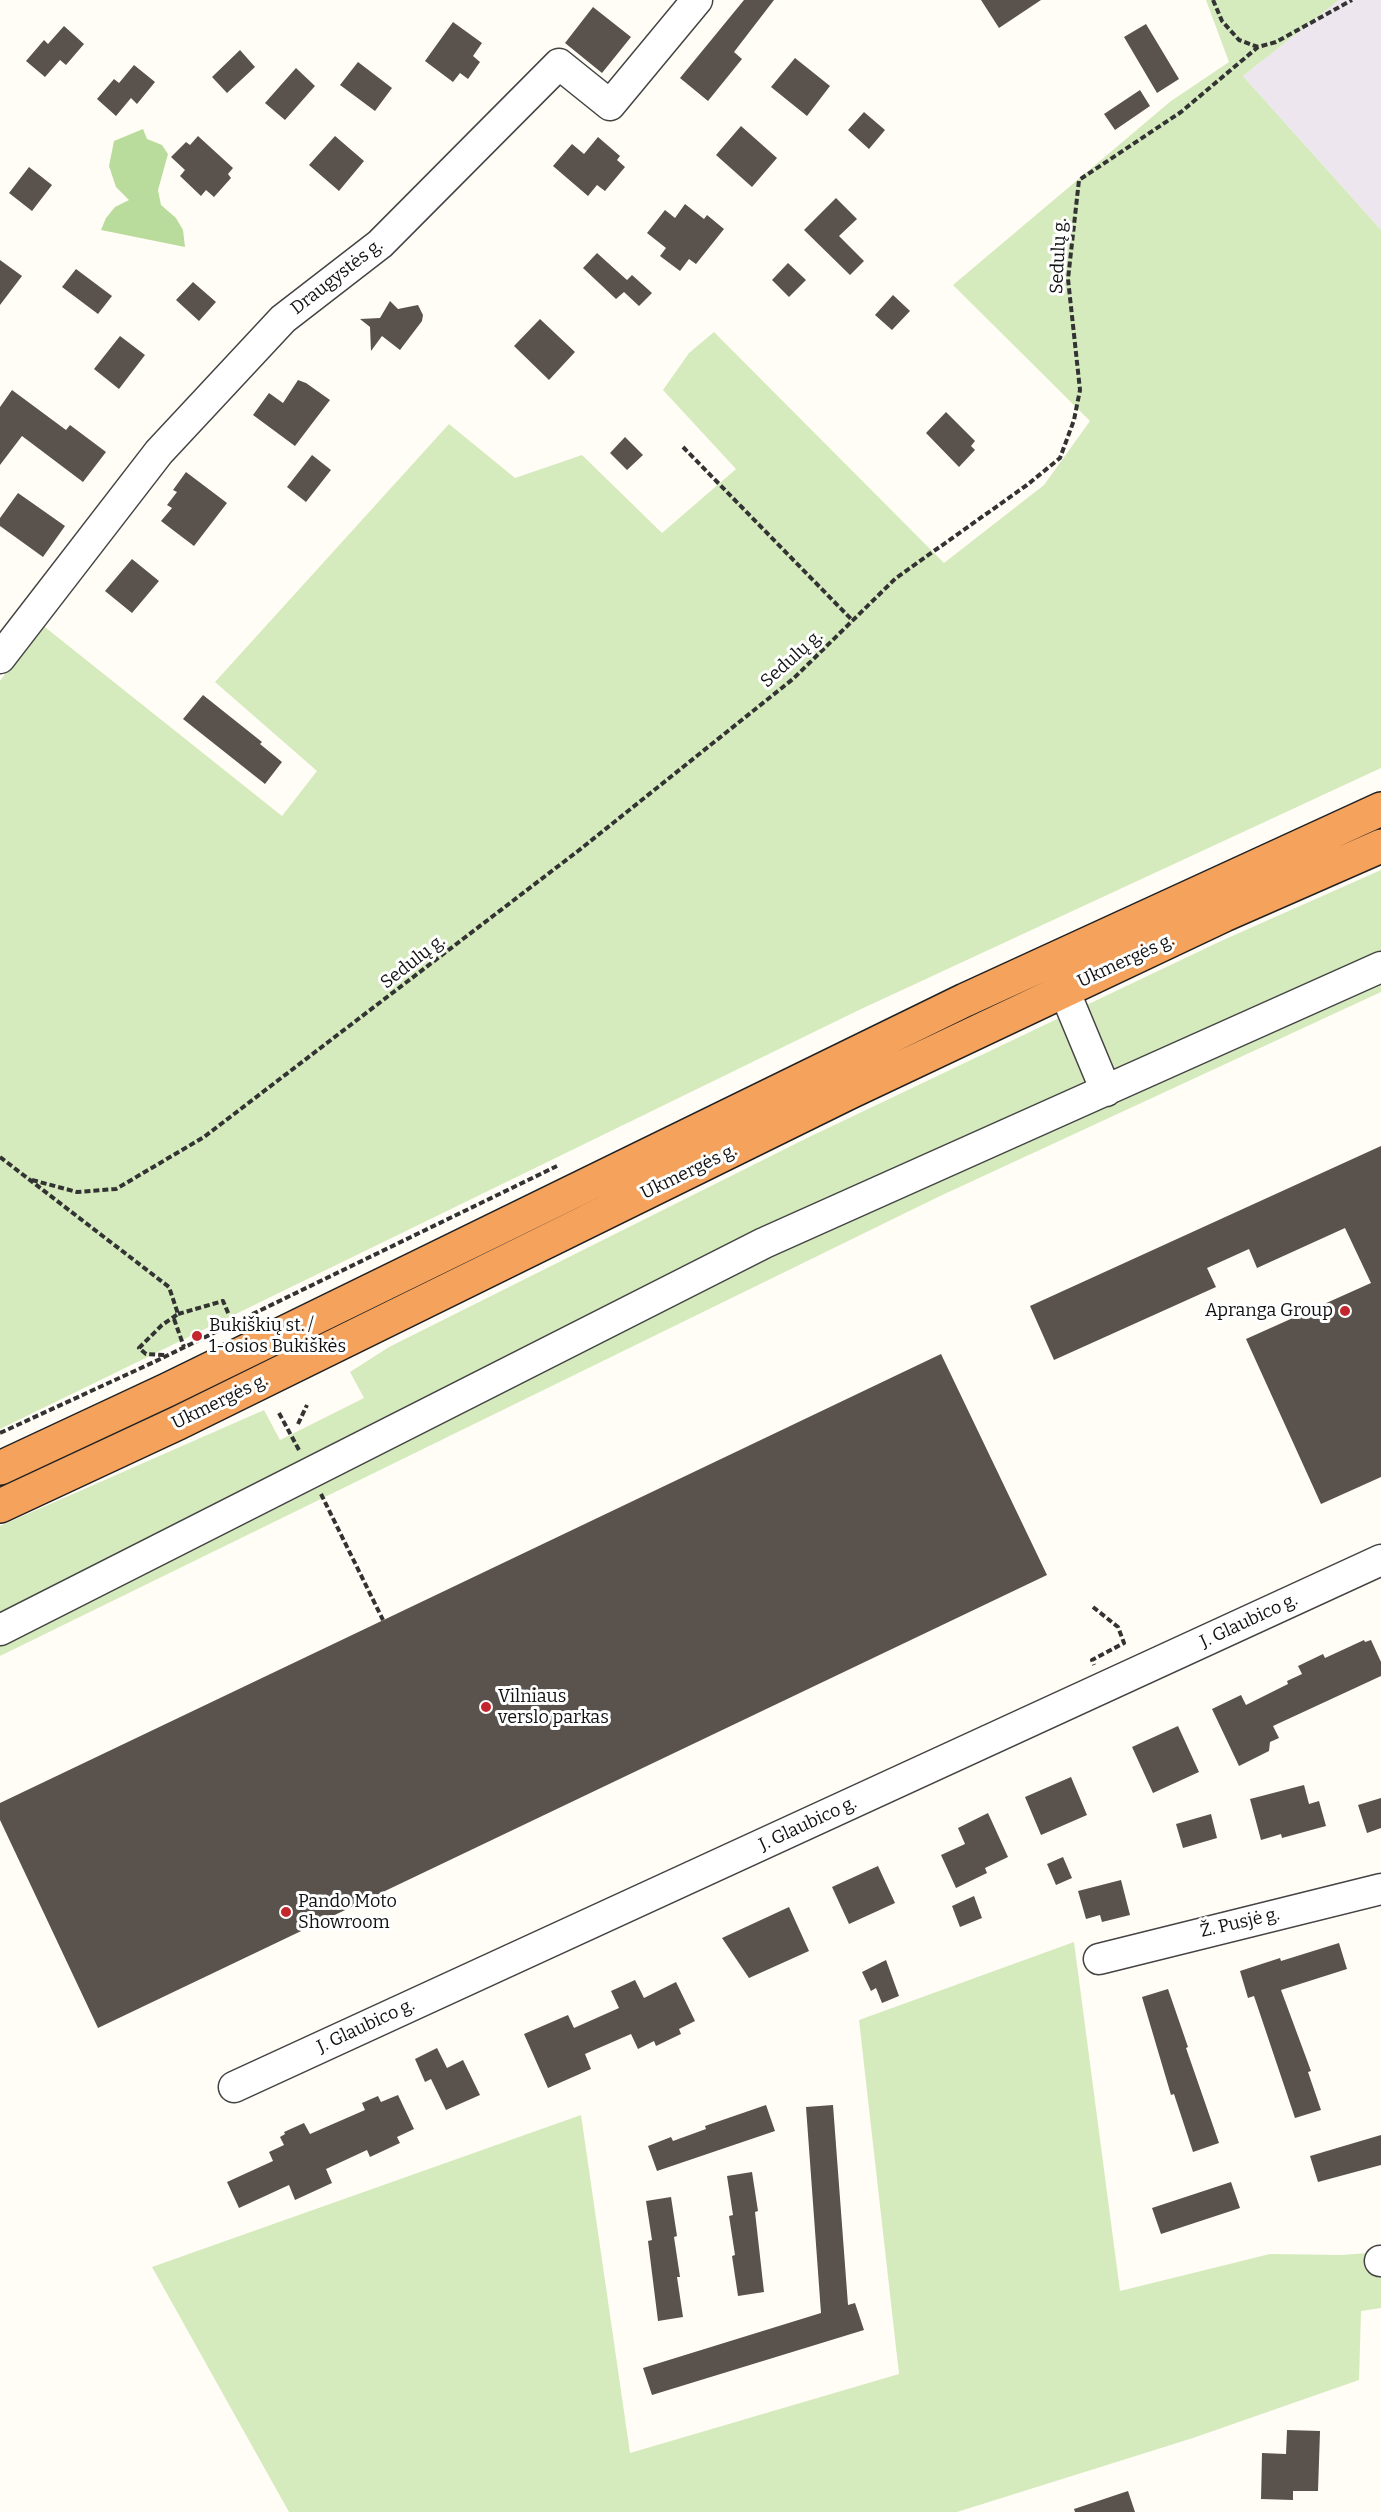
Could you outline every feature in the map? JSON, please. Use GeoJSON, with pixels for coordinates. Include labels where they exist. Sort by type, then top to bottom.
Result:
{"type":"FeatureCollection","features":[{"type":"Feature","properties":{"kind":"highway","name":"Ukmergės g."},"geometry":{"type":"LineString","coordinates":[[0,1468],[156,1395],[965,1000],[1381,809]]}},
{"type":"Feature","properties":{"kind":"highway","name":"Ukmergės g."},"geometry":{"type":"LineString","coordinates":[[0,1506],[178,1423],[850,1092],[1224,915],[1381,846]]}},
{"type":"Feature","properties":{"kind":"street","name":"Draugystės g."},"geometry":{"type":"LineString","coordinates":[[0,658],[159,452],[283,319],[380,244],[559,64],[610,105],[697,0]]}},
{"type":"Feature","properties":{"kind":"street"},"geometry":{"type":"LineString","coordinates":[[0,1630],[764,1243],[1381,967]]}},
{"type":"Feature","properties":{"kind":"street"},"geometry":{"type":"LineString","coordinates":[[1064,990],[1106,1091]]}},
{"type":"Feature","properties":{"kind":"street","name":"J. Glaubico g."},"geometry":{"type":"LineString","coordinates":[[234,2086],[1381,1560]]}},
{"type":"Feature","properties":{"kind":"street","name":"Ž. Pusjė g."},"geometry":{"type":"LineString","coordinates":[[1099,1959],[1381,1889]]}},
{"type":"Feature","properties":{"kind":"path"},"geometry":{"type":"LineString","coordinates":[[1213,0],[1222,21],[1239,40],[1258,47]]}},
{"type":"Feature","properties":{"kind":"path","name":"Sedulų g."},"geometry":{"type":"LineString","coordinates":[[32,1180],[77,1192],[116,1189],[204,1137],[588,843],[793,680],[897,579],[1027,485],[1060,458],[1074,420],[1080,390],[1068,279],[1079,180],[1181,112],[1258,47],[1276,42],[1352,0]]}},
{"type":"Feature","properties":{"kind":"path"},"geometry":{"type":"LineString","coordinates":[[682,447],[853,621]]}},
{"type":"Feature","properties":{"kind":"path"},"geometry":{"type":"LineString","coordinates":[[0,1157],[169,1287],[178,1314]]}},
{"type":"Feature","properties":{"kind":"path"},"geometry":{"type":"LineString","coordinates":[[168,1355],[146,1354],[139,1348],[162,1324],[174,1319],[178,1314],[223,1301],[230,1315]]}},
{"type":"Feature","properties":{"kind":"path"},"geometry":{"type":"LineString","coordinates":[[174,1319],[184,1347]]}},
{"type":"Feature","properties":{"kind":"path"},"geometry":{"type":"LineString","coordinates":[[0,1433],[222,1328]]}},
{"type":"Feature","properties":{"kind":"path"},"geometry":{"type":"LineString","coordinates":[[298,1424],[307,1405]]}},
{"type":"Feature","properties":{"kind":"path"},"geometry":{"type":"LineString","coordinates":[[279,1413],[383,1620]]}},
{"type":"Feature","properties":{"kind":"path"},"geometry":{"type":"LineString","coordinates":[[1093,1607],[1119,1627],[1124,1643],[1092,1660],[1105,1687]]}},
{"type":"Feature","properties":{"kind":"shaded area"},"geometry":{"type":"Polygon","coordinates":[[[1339,0],[1381,0],[1381,230],[1243,76],[1339,0]]]}},
{"type":"Feature","properties":{"kind":"green space"},"geometry":{"type":"Polygon","coordinates":[[[1206,0],[1339,0],[1243,76],[1381,230],[1381,768],[859,1010],[0,1429],[0,681],[41,624],[282,816],[317,771],[215,682],[449,424],[515,478],[582,455],[662,533],[736,469],[663,390],[689,353],[714,332],[944,563],[1044,485],[1090,421],[953,285],[1171,101],[1229,62],[1206,0]]]}},
{"type":"Feature","properties":{"kind":"green space"},"geometry":{"type":"Polygon","coordinates":[[[143,129],[147,139],[162,145],[168,154],[158,190],[161,205],[176,218],[183,230],[185,247],[101,230],[106,218],[115,207],[129,200],[116,187],[109,166],[114,141],[143,129]]]}},
{"type":"Feature","properties":{"kind":"green space"},"geometry":{"type":"Polygon","coordinates":[[[1381,870],[1381,992],[938,1197],[0,1656],[0,1526],[264,1410],[280,1440],[364,1398],[350,1372],[389,1347],[807,1138],[1221,941],[1381,870]]]}},
{"type":"Feature","properties":{"kind":"green space"},"geometry":{"type":"Polygon","coordinates":[[[1074,1942],[1120,2291],[1270,2254],[1342,2255],[1381,2252],[1381,2308],[1361,2311],[1359,2380],[1193,2438],[957,2512],[289,2512],[152,2267],[581,2115],[630,2453],[899,2374],[859,2020],[1074,1942]]]}},
{"type":"Feature","properties":{"kind":"building"},"geometry":{"type":"Polygon","coordinates":[[[744,0],[774,0],[734,52],[742,59],[708,101],[680,78],[744,0]]]}},
{"type":"Feature","properties":{"kind":"building"},"geometry":{"type":"Polygon","coordinates":[[[981,0],[1041,0],[999,28],[981,0]]]}},
{"type":"Feature","properties":{"kind":"building"},"geometry":{"type":"Polygon","coordinates":[[[593,7],[631,37],[602,73],[565,43],[593,7]]]}},
{"type":"Feature","properties":{"kind":"building"},"geometry":{"type":"Polygon","coordinates":[[[453,22],[482,43],[473,56],[480,62],[468,79],[460,73],[453,82],[425,61],[453,22]]]}},
{"type":"Feature","properties":{"kind":"building"},"geometry":{"type":"Polygon","coordinates":[[[1146,24],[1179,79],[1157,93],[1124,37],[1146,24]]]}},
{"type":"Feature","properties":{"kind":"building"},"geometry":{"type":"Polygon","coordinates":[[[64,26],[84,44],[66,65],[60,60],[45,77],[26,61],[44,40],[48,44],[64,26]]]}},
{"type":"Feature","properties":{"kind":"building"},"geometry":{"type":"Polygon","coordinates":[[[240,50],[255,67],[227,93],[212,77],[240,50]]]}},
{"type":"Feature","properties":{"kind":"building"},"geometry":{"type":"Polygon","coordinates":[[[795,58],[830,86],[807,116],[771,87],[795,58]]]}},
{"type":"Feature","properties":{"kind":"building"},"geometry":{"type":"Polygon","coordinates":[[[358,62],[392,88],[375,111],[340,85],[358,62]]]}},
{"type":"Feature","properties":{"kind":"building"},"geometry":{"type":"Polygon","coordinates":[[[134,65],[155,82],[137,104],[131,98],[116,116],[97,99],[114,79],[119,83],[134,65]]]}},
{"type":"Feature","properties":{"kind":"building"},"geometry":{"type":"Polygon","coordinates":[[[296,68],[315,86],[285,120],[265,103],[296,68]]]}},
{"type":"Feature","properties":{"kind":"building"},"geometry":{"type":"Polygon","coordinates":[[[1140,90],[1150,106],[1115,130],[1104,114],[1140,90]]]}},
{"type":"Feature","properties":{"kind":"building"},"geometry":{"type":"Polygon","coordinates":[[[864,112],[885,130],[869,149],[848,130],[864,112]]]}},
{"type":"Feature","properties":{"kind":"building"},"geometry":{"type":"Polygon","coordinates":[[[741,126],[777,158],[752,187],[716,155],[741,126]]]}},
{"type":"Feature","properties":{"kind":"building"},"geometry":{"type":"Polygon","coordinates":[[[198,136],[233,168],[228,174],[231,178],[214,197],[206,190],[201,196],[180,176],[185,170],[171,157],[186,142],[190,145],[198,136]]]}},
{"type":"Feature","properties":{"kind":"building"},"geometry":{"type":"Polygon","coordinates":[[[335,136],[364,161],[339,191],[309,165],[335,136]]]}},
{"type":"Feature","properties":{"kind":"building"},"geometry":{"type":"Polygon","coordinates":[[[598,137],[620,156],[617,160],[625,167],[605,191],[597,185],[588,196],[553,166],[572,144],[584,154],[598,137]]]}},
{"type":"Feature","properties":{"kind":"building"},"geometry":{"type":"Polygon","coordinates":[[[29,167],[52,185],[32,211],[9,193],[29,167]]]}},
{"type":"Feature","properties":{"kind":"building"},"geometry":{"type":"Polygon","coordinates":[[[836,198],[857,219],[839,236],[864,261],[850,275],[804,230],[836,198]]]}},
{"type":"Feature","properties":{"kind":"building"},"geometry":{"type":"Polygon","coordinates":[[[685,204],[704,219],[707,215],[724,229],[696,264],[689,259],[680,271],[660,256],[666,248],[647,233],[665,210],[675,218],[685,204]]]}},
{"type":"Feature","properties":{"kind":"building"},"geometry":{"type":"Polygon","coordinates":[[[597,253],[627,280],[632,275],[652,293],[639,306],[624,292],[616,299],[583,268],[597,253]]]}},
{"type":"Feature","properties":{"kind":"building"},"geometry":{"type":"Polygon","coordinates":[[[0,260],[22,276],[0,305],[0,260]]]}},
{"type":"Feature","properties":{"kind":"building"},"geometry":{"type":"Polygon","coordinates":[[[788,263],[806,280],[789,297],[772,280],[788,263]]]}},
{"type":"Feature","properties":{"kind":"building"},"geometry":{"type":"Polygon","coordinates":[[[76,269],[112,296],[98,314],[62,287],[76,269]]]}},
{"type":"Feature","properties":{"kind":"building"},"geometry":{"type":"Polygon","coordinates":[[[193,282],[216,302],[199,321],[176,300],[193,282]]]}},
{"type":"Feature","properties":{"kind":"building"},"geometry":{"type":"Polygon","coordinates":[[[893,295],[910,311],[892,330],[875,315],[893,295]]]}},
{"type":"Feature","properties":{"kind":"building"},"geometry":{"type":"Polygon","coordinates":[[[390,301],[398,309],[418,305],[423,315],[422,321],[400,350],[382,336],[371,351],[370,327],[360,319],[380,318],[390,301]]]}},
{"type":"Feature","properties":{"kind":"building"},"geometry":{"type":"Polygon","coordinates":[[[540,319],[575,352],[549,380],[514,346],[540,319]]]}},
{"type":"Feature","properties":{"kind":"building"},"geometry":{"type":"Polygon","coordinates":[[[120,336],[145,355],[119,389],[94,369],[120,336]]]}},
{"type":"Feature","properties":{"kind":"building"},"geometry":{"type":"Polygon","coordinates":[[[298,380],[330,400],[295,446],[253,415],[269,393],[283,403],[298,380]]]}},
{"type":"Feature","properties":{"kind":"building"},"geometry":{"type":"Polygon","coordinates":[[[12,390],[66,430],[70,425],[106,452],[83,482],[22,436],[0,465],[0,407],[12,390]]]}},
{"type":"Feature","properties":{"kind":"building"},"geometry":{"type":"Polygon","coordinates":[[[946,412],[975,441],[971,446],[975,450],[959,467],[926,433],[946,412]]]}},
{"type":"Feature","properties":{"kind":"building"},"geometry":{"type":"Polygon","coordinates":[[[625,437],[643,455],[627,470],[610,453],[625,437]]]}},
{"type":"Feature","properties":{"kind":"building"},"geometry":{"type":"Polygon","coordinates":[[[312,455],[331,470],[306,502],[287,487],[312,455]]]}},
{"type":"Feature","properties":{"kind":"building"},"geometry":{"type":"Polygon","coordinates":[[[186,472],[227,503],[194,546],[161,521],[172,508],[167,505],[177,492],[173,490],[186,472]]]}},
{"type":"Feature","properties":{"kind":"building"},"geometry":{"type":"Polygon","coordinates":[[[18,493],[65,526],[43,557],[0,526],[0,518],[18,493]]]}},
{"type":"Feature","properties":{"kind":"building"},"geometry":{"type":"Polygon","coordinates":[[[132,559],[159,581],[132,613],[105,591],[132,559]]]}},
{"type":"Feature","properties":{"kind":"building"},"geometry":{"type":"Polygon","coordinates":[[[203,695],[262,742],[260,744],[282,762],[265,784],[183,719],[203,695]]]}},
{"type":"Feature","properties":{"kind":"building"},"geometry":{"type":"Polygon","coordinates":[[[1381,1146],[1381,1477],[1321,1504],[1246,1339],[1371,1283],[1345,1228],[1257,1268],[1249,1249],[1207,1268],[1216,1287],[1054,1360],[1030,1306],[1381,1146]]]}},
{"type":"Feature","properties":{"kind":"building","name":"Vilniaus verslo parkas"},"geometry":{"type":"Polygon","coordinates":[[[941,1354],[1047,1575],[98,2028],[0,1820],[0,1803],[941,1354]]]}},
{"type":"Feature","properties":{"kind":"building"},"geometry":{"type":"Polygon","coordinates":[[[1364,1640],[1365,1642],[1371,1640],[1381,1662],[1381,1676],[1273,1726],[1279,1738],[1270,1742],[1269,1751],[1239,1766],[1212,1709],[1241,1695],[1246,1705],[1288,1684],[1287,1681],[1302,1674],[1298,1666],[1323,1654],[1325,1658],[1364,1640]]]}},
{"type":"Feature","properties":{"kind":"building"},"geometry":{"type":"Polygon","coordinates":[[[1178,1726],[1199,1772],[1153,1793],[1132,1747],[1178,1726]]]}},
{"type":"Feature","properties":{"kind":"building"},"geometry":{"type":"Polygon","coordinates":[[[1071,1777],[1087,1815],[1041,1835],[1025,1797],[1071,1777]]]}},
{"type":"Feature","properties":{"kind":"building"},"geometry":{"type":"Polygon","coordinates":[[[1304,1785],[1309,1804],[1319,1801],[1326,1826],[1282,1838],[1281,1834],[1261,1840],[1250,1799],[1304,1785]]]}},
{"type":"Feature","properties":{"kind":"building"},"geometry":{"type":"Polygon","coordinates":[[[1381,1798],[1381,1828],[1367,1833],[1358,1805],[1381,1798]]]}},
{"type":"Feature","properties":{"kind":"building"},"geometry":{"type":"Polygon","coordinates":[[[988,1813],[1008,1857],[985,1868],[987,1873],[956,1888],[941,1855],[965,1844],[958,1828],[988,1813]]]}},
{"type":"Feature","properties":{"kind":"building"},"geometry":{"type":"Polygon","coordinates":[[[1211,1814],[1217,1838],[1183,1848],[1176,1824],[1211,1814]]]}},
{"type":"Feature","properties":{"kind":"building"},"geometry":{"type":"Polygon","coordinates":[[[1063,1857],[1072,1878],[1056,1885],[1047,1864],[1063,1857]]]}},
{"type":"Feature","properties":{"kind":"building"},"geometry":{"type":"Polygon","coordinates":[[[878,1866],[895,1903],[849,1924],[832,1887],[878,1866]]]}},
{"type":"Feature","properties":{"kind":"building"},"geometry":{"type":"Polygon","coordinates":[[[1121,1880],[1130,1915],[1102,1922],[1100,1915],[1086,1919],[1078,1891],[1121,1880]]]}},
{"type":"Feature","properties":{"kind":"building"},"geometry":{"type":"Polygon","coordinates":[[[974,1896],[982,1918],[960,1927],[952,1906],[974,1896]]]}},
{"type":"Feature","properties":{"kind":"building"},"geometry":{"type":"Polygon","coordinates":[[[789,1907],[809,1951],[749,1978],[722,1938],[789,1907]]]}},
{"type":"Feature","properties":{"kind":"building"},"geometry":{"type":"Polygon","coordinates":[[[1339,1943],[1347,1969],[1281,1990],[1311,2071],[1308,2072],[1321,2110],[1295,2118],[1254,1996],[1248,1998],[1240,1971],[1339,1943]]]}},
{"type":"Feature","properties":{"kind":"building"},"geometry":{"type":"Polygon","coordinates":[[[886,1960],[899,1996],[882,2003],[876,1988],[871,1991],[862,1972],[886,1960]]]}},
{"type":"Feature","properties":{"kind":"building"},"geometry":{"type":"Polygon","coordinates":[[[635,1980],[644,1998],[676,1982],[695,2021],[679,2029],[681,2034],[656,2046],[654,2041],[638,2049],[631,2034],[585,2054],[591,2069],[548,2088],[524,2034],[568,2015],[574,2028],[619,2008],[611,1991],[635,1980]]]}},
{"type":"Feature","properties":{"kind":"building"},"geometry":{"type":"Polygon","coordinates":[[[1168,1989],[1219,2143],[1193,2152],[1174,2094],[1171,2095],[1142,1997],[1168,1989]]]}},
{"type":"Feature","properties":{"kind":"building"},"geometry":{"type":"Polygon","coordinates":[[[437,2048],[447,2068],[463,2060],[480,2095],[446,2110],[431,2079],[425,2082],[415,2059],[437,2048]]]}},
{"type":"Feature","properties":{"kind":"building"},"geometry":{"type":"Polygon","coordinates":[[[398,2095],[414,2129],[397,2137],[400,2143],[370,2157],[367,2150],[326,2169],[332,2183],[295,2200],[289,2185],[239,2208],[227,2182],[273,2161],[269,2152],[284,2145],[280,2137],[285,2134],[284,2132],[304,2123],[310,2134],[365,2110],[362,2103],[378,2096],[381,2102],[398,2095]]]}},
{"type":"Feature","properties":{"kind":"building"},"geometry":{"type":"Polygon","coordinates":[[[766,2105],[775,2131],[657,2171],[648,2146],[671,2137],[673,2141],[706,2129],[705,2126],[766,2105]]]}},
{"type":"Feature","properties":{"kind":"building"},"geometry":{"type":"Polygon","coordinates":[[[833,2105],[848,2305],[855,2303],[864,2330],[652,2395],[643,2368],[821,2313],[806,2107],[833,2105]]]}},
{"type":"Feature","properties":{"kind":"building"},"geometry":{"type":"Polygon","coordinates":[[[1381,2135],[1381,2165],[1318,2182],[1310,2156],[1381,2135]]]}},
{"type":"Feature","properties":{"kind":"building"},"geometry":{"type":"Polygon","coordinates":[[[752,2172],[758,2211],[755,2212],[764,2292],[738,2296],[729,2216],[733,2215],[727,2176],[752,2172]]]}},
{"type":"Feature","properties":{"kind":"building"},"geometry":{"type":"Polygon","coordinates":[[[1231,2182],[1240,2208],[1161,2234],[1152,2208],[1231,2182]]]}},
{"type":"Feature","properties":{"kind":"building"},"geometry":{"type":"Polygon","coordinates":[[[671,2197],[677,2236],[674,2237],[683,2317],[658,2321],[648,2241],[652,2240],[646,2201],[671,2197]]]}},
{"type":"Feature","properties":{"kind":"building"},"geometry":{"type":"Polygon","coordinates":[[[1287,2430],[1320,2431],[1318,2491],[1293,2491],[1293,2500],[1261,2499],[1262,2453],[1286,2454],[1287,2430]]]}},
{"type":"Feature","properties":{"kind":"building"},"geometry":{"type":"Polygon","coordinates":[[[1128,2491],[1135,2512],[1075,2512],[1074,2509],[1128,2491]]]}},
{"type":"Feature","properties":{"kind":"place","name":"Apranga Group"},"geometry":{"type":"Point","coordinates":[1345,1311]}},
{"type":"Feature","properties":{"kind":"place","name":"Bukiškių st. / 1-osios Bukiškės"},"geometry":{"type":"Point","coordinates":[197,1336]}},
{"type":"Feature","properties":{"kind":"place","name":"Vilniaus verslo parkas"},"geometry":{"type":"Point","coordinates":[486,1707]}},
{"type":"Feature","properties":{"kind":"place","name":"Pando Moto Showroom"},"geometry":{"type":"Point","coordinates":[286,1912]}}]}
